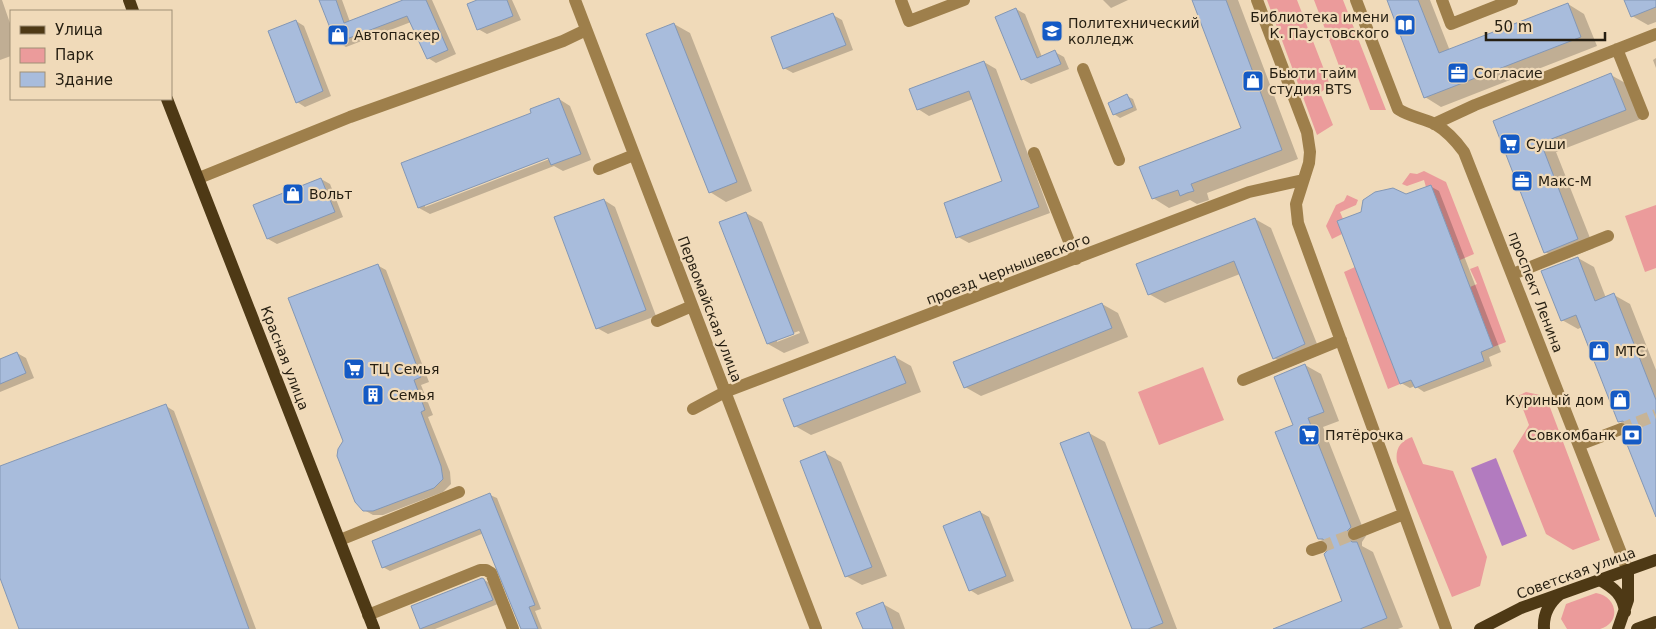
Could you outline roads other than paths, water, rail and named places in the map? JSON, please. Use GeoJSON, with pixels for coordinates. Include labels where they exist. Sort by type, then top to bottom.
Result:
{"type":"FeatureCollection","features":[{"type":"Feature","properties":{"kind":"main road","name":"Красная улица"},"geometry":{"type":"LineString","coordinates":[[167,100],[374,629]]}},
{"type":"Feature","properties":{"kind":"main road","name":"Советская улица"},"geometry":{"type":"LineString","coordinates":[[1480,629],[1521,608],[1566,590],[1628,571],[1656,560]]}},
{"type":"Feature","properties":{"kind":"main road","name":"проспект Ленина"},"geometry":{"type":"LineString","coordinates":[[1618,629],[1625,614],[1630,588],[1628,571]]}},
{"type":"Feature","properties":{"kind":"main road"},"geometry":{"type":"LineString","coordinates":[[1600,580],[1614,589],[1621,597],[1625,614]]}},
{"type":"Feature","properties":{"kind":"main road"},"geometry":{"type":"LineString","coordinates":[[1544,629],[1544,618],[1548,608],[1554,599],[1566,590]]}},
{"type":"Feature","properties":{"kind":"main road"},"geometry":{"type":"LineString","coordinates":[[1638,629],[1656,622]]}},
{"type":"Feature","properties":{"kind":"street","name":"Первомайская улица"},"geometry":{"type":"LineString","coordinates":[[575,0],[816,629]]}},
{"type":"Feature","properties":{"kind":"street"},"geometry":{"type":"LineString","coordinates":[[901,0],[909,21],[964,0]]}},
{"type":"Feature","properties":{"kind":"street"},"geometry":{"type":"LineString","coordinates":[[1257,0],[1306,132],[1310,152],[1296,204],[1298,223],[1446,629]]}},
{"type":"Feature","properties":{"kind":"street","name":"проспект Ленина"},"geometry":{"type":"LineString","coordinates":[[1356,0],[1398,109],[1408,116],[1434,124],[1455,139],[1464,152],[1628,571]]}},
{"type":"Feature","properties":{"kind":"street"},"geometry":{"type":"LineString","coordinates":[[1442,0],[1451,24],[1512,0]]}},
{"type":"Feature","properties":{"kind":"street"},"geometry":{"type":"LineString","coordinates":[[199,178],[350,117],[563,41],[586,30]]}},
{"type":"Feature","properties":{"kind":"street"},"geometry":{"type":"LineString","coordinates":[[1434,124],[1475,105],[1656,34]]}},
{"type":"Feature","properties":{"kind":"street"},"geometry":{"type":"LineString","coordinates":[[1617,49],[1643,114]]}},
{"type":"Feature","properties":{"kind":"street"},"geometry":{"type":"LineString","coordinates":[[1083,69],[1119,160]]}},
{"type":"Feature","properties":{"kind":"street"},"geometry":{"type":"LineString","coordinates":[[1034,153],[1076,259]]}},
{"type":"Feature","properties":{"kind":"street"},"geometry":{"type":"LineString","coordinates":[[599,169],[634,155]]}},
{"type":"Feature","properties":{"kind":"street","name":"проезд Чернышевского"},"geometry":{"type":"LineString","coordinates":[[693,409],[725,392],[1249,192],[1303,180]]}},
{"type":"Feature","properties":{"kind":"street"},"geometry":{"type":"LineString","coordinates":[[1513,274],[1608,236]]}},
{"type":"Feature","properties":{"kind":"street"},"geometry":{"type":"LineString","coordinates":[[657,321],[692,306]]}},
{"type":"Feature","properties":{"kind":"street"},"geometry":{"type":"LineString","coordinates":[[1243,380],[1341,340]]}},
{"type":"Feature","properties":{"kind":"street"},"geometry":{"type":"LineString","coordinates":[[1579,445],[1620,428]]}},
{"type":"Feature","properties":{"kind":"street"},"geometry":{"type":"LineString","coordinates":[[340,540],[459,492]]}},
{"type":"Feature","properties":{"kind":"street"},"geometry":{"type":"LineString","coordinates":[[1354,534],[1404,514]]}},
{"type":"Feature","properties":{"kind":"street"},"geometry":{"type":"LineString","coordinates":[[368,615],[480,570],[486,570],[491,573],[513,629]]}},
{"type":"Feature","properties":{"kind":"tunnel"},"geometry":{"type":"LineString","coordinates":[[1621,429],[1656,415]]}},
{"type":"Feature","properties":{"kind":"tunnel"},"geometry":{"type":"LineString","coordinates":[[1321,547],[1354,534]]}},
{"type":"Feature","properties":{"kind":"place","name":"Библиотека имени К. Паустовского"},"geometry":{"type":"Point","coordinates":[1405,25]}},
{"type":"Feature","properties":{"kind":"place","name":"Политехнический колледж"},"geometry":{"type":"Point","coordinates":[1052,31]}},
{"type":"Feature","properties":{"kind":"place","name":"Автопаскер"},"geometry":{"type":"Point","coordinates":[338,35]}},
{"type":"Feature","properties":{"kind":"place","name":"Согласие"},"geometry":{"type":"Point","coordinates":[1458,73]}},
{"type":"Feature","properties":{"kind":"place","name":"Бьюти тайм студия BTS"},"geometry":{"type":"Point","coordinates":[1253,81]}},
{"type":"Feature","properties":{"kind":"place","name":"Суши"},"geometry":{"type":"Point","coordinates":[1510,144]}},
{"type":"Feature","properties":{"kind":"place","name":"Макс-М"},"geometry":{"type":"Point","coordinates":[1522,181]}},
{"type":"Feature","properties":{"kind":"place","name":"Вольт"},"geometry":{"type":"Point","coordinates":[293,194]}},
{"type":"Feature","properties":{"kind":"place","name":"МТС"},"geometry":{"type":"Point","coordinates":[1599,351]}},
{"type":"Feature","properties":{"kind":"place","name":"ТЦ Семья"},"geometry":{"type":"Point","coordinates":[354,369]}},
{"type":"Feature","properties":{"kind":"place","name":"Семья"},"geometry":{"type":"Point","coordinates":[373,395]}},
{"type":"Feature","properties":{"kind":"place","name":"Куриный дом"},"geometry":{"type":"Point","coordinates":[1620,400]}},
{"type":"Feature","properties":{"kind":"place","name":"Пятёрочка"},"geometry":{"type":"Point","coordinates":[1309,435]}},
{"type":"Feature","properties":{"kind":"place","name":"Совкомбанк"},"geometry":{"type":"Point","coordinates":[1632,435]}}]}
